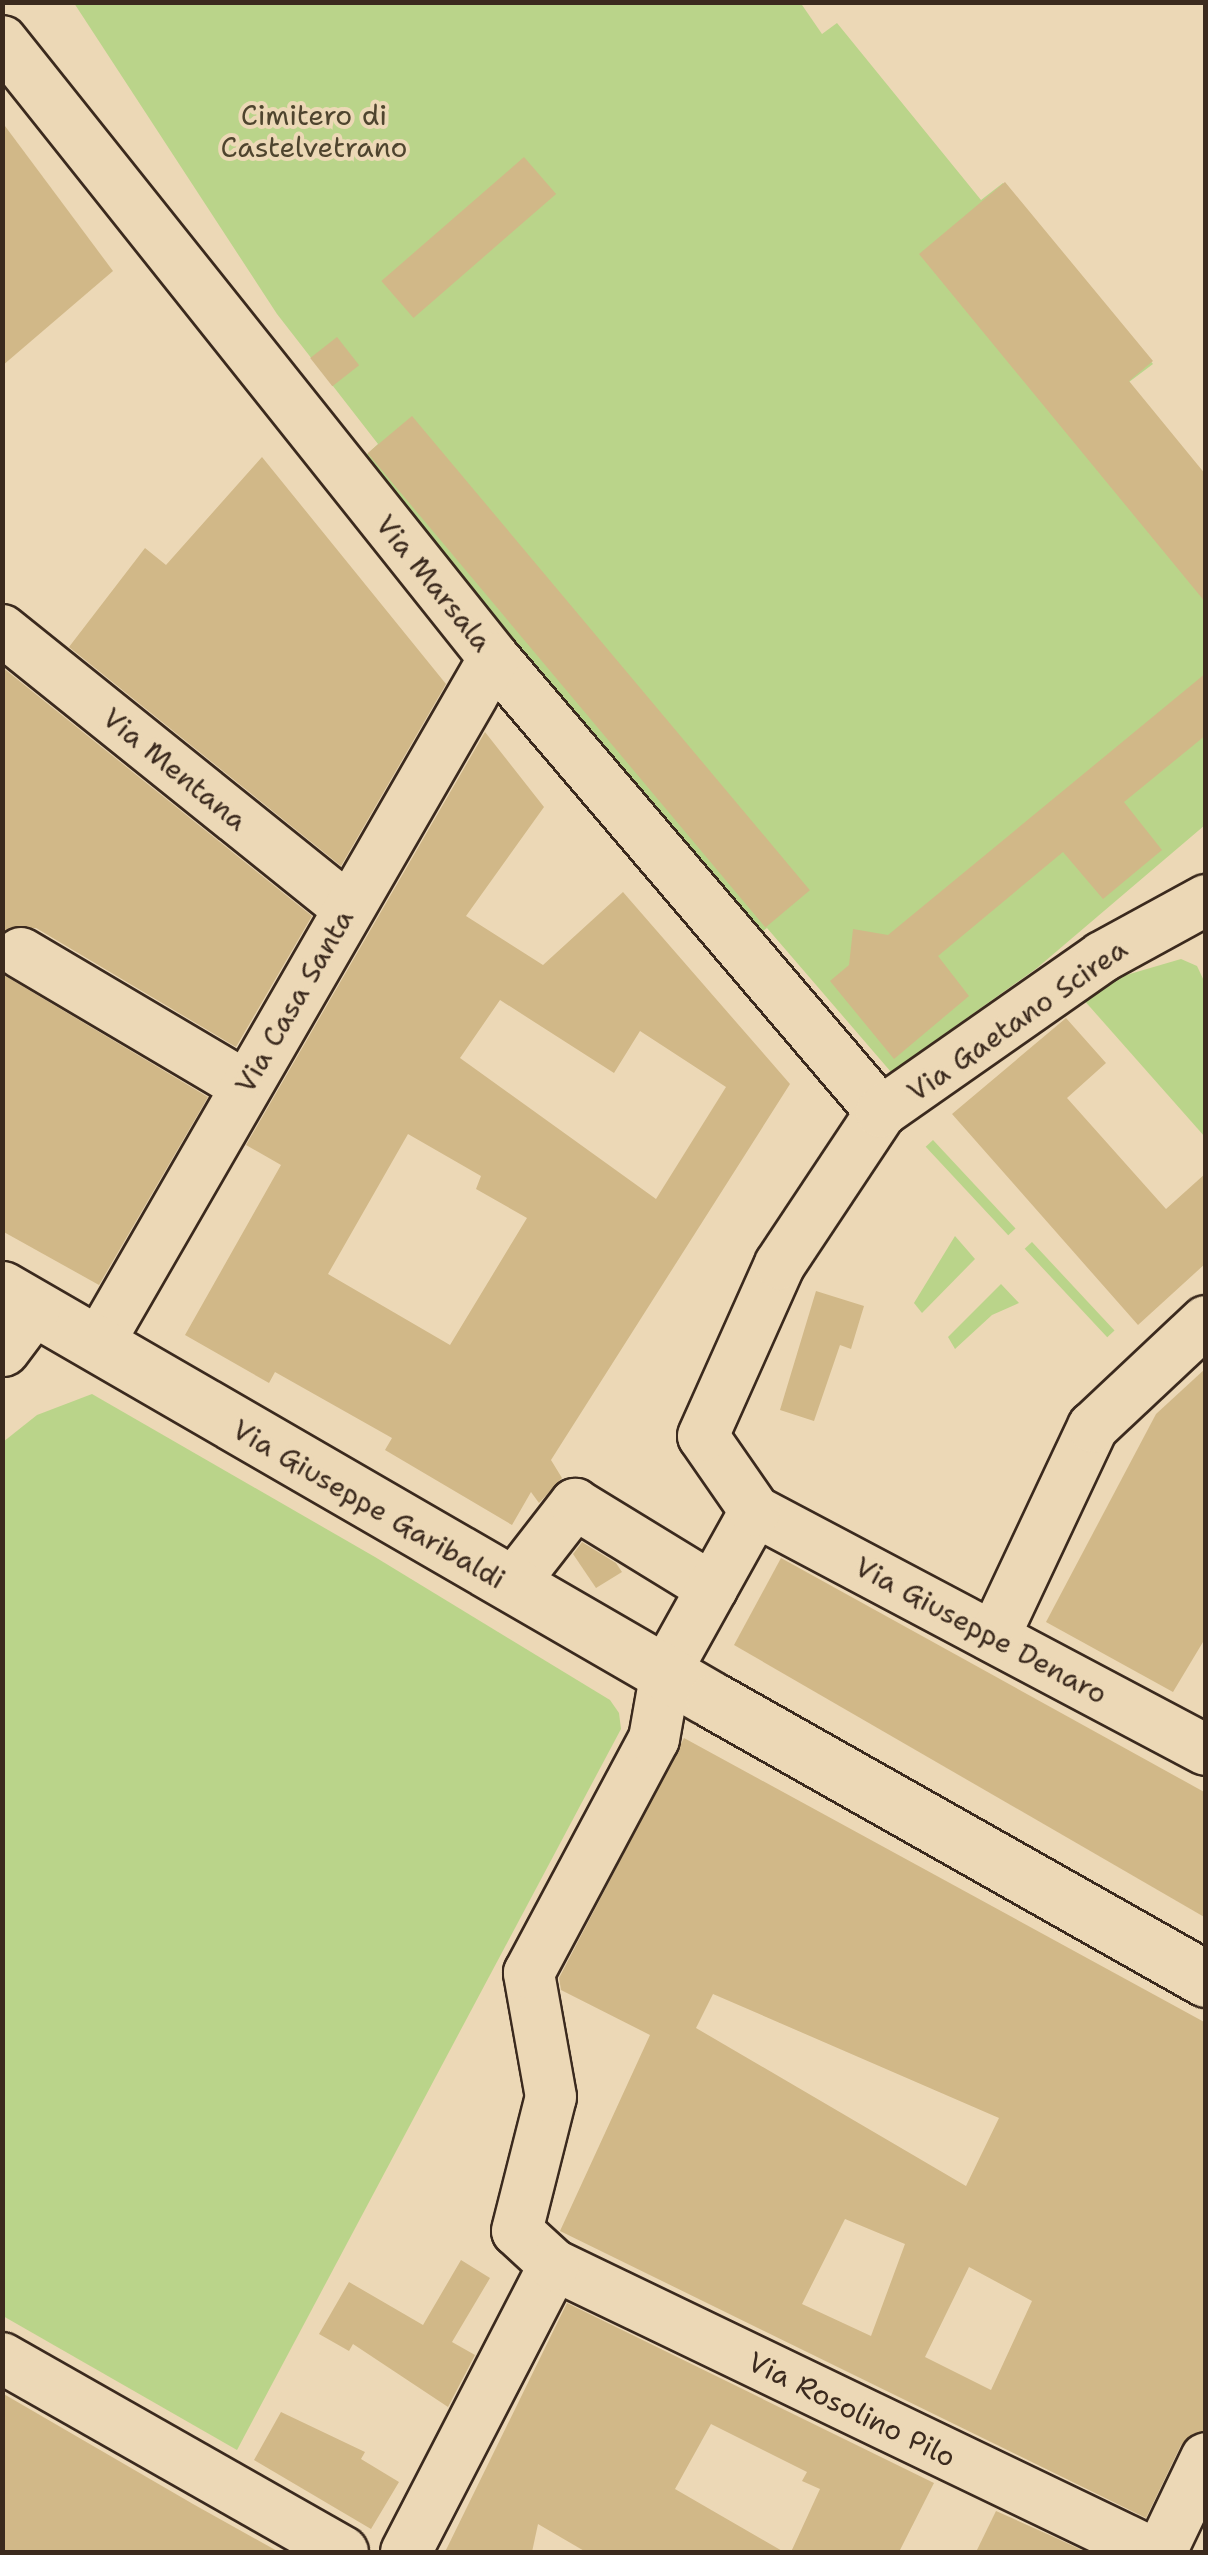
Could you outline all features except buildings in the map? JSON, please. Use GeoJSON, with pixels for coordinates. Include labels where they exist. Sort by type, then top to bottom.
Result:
{"type":"FeatureCollection","features":[{"type":"Feature","properties":{"kind":"main road","name":"Via Giuseppe Garibaldi"},"geometry":{"type":"LineString","coordinates":[[12,1315],[97,1346],[1206,1979]]}},
{"type":"Feature","properties":{"kind":"street","name":"Via Marsala"},"geometry":{"type":"LineString","coordinates":[[2,41],[494,658],[881,1112]]}},
{"type":"Feature","properties":{"kind":"street","name":"Via Mentana"},"geometry":{"type":"LineString","coordinates":[[2,630],[348,908]]}},
{"type":"Feature","properties":{"kind":"street","name":"Via Casa Santa"},"geometry":{"type":"LineString","coordinates":[[97,1346],[494,658]]}},
{"type":"Feature","properties":{"kind":"street","name":"Via Gaetano Scirea"},"geometry":{"type":"LineString","coordinates":[[881,1112],[1102,957],[1206,900]]}},
{"type":"Feature","properties":{"kind":"street"},"geometry":{"type":"LineString","coordinates":[[21,953],[246,1086]]}},
{"type":"Feature","properties":{"kind":"street"},"geometry":{"type":"LineString","coordinates":[[696,1690],[712,1588],[755,1512],[703,1436],[780,1264],[881,1112]]}},
{"type":"Feature","properties":{"kind":"street"},"geometry":{"type":"LineString","coordinates":[[994,1637],[1093,1427],[1206,1321]]}},
{"type":"Feature","properties":{"kind":"street"},"geometry":{"type":"LineString","coordinates":[[512,1585],[575,1504],[712,1588]]}},
{"type":"Feature","properties":{"kind":"street","name":"Via Giuseppe Denaro"},"geometry":{"type":"LineString","coordinates":[[755,1512],[1206,1750]]}},
{"type":"Feature","properties":{"kind":"street","name":"Via Rosolino Pilo"},"geometry":{"type":"LineString","coordinates":[[696,1690],[654,1738],[529,1973],[551,2097],[517,2232],[554,2265],[1150,2552]]}},
{"type":"Feature","properties":{"kind":"street"},"geometry":{"type":"LineString","coordinates":[[406,2552],[554,2265]]}},
{"type":"Feature","properties":{"kind":"street"},"geometry":{"type":"LineString","coordinates":[[2,2358],[314,2545]]}},
{"type":"Feature","properties":{"kind":"street"},"geometry":{"type":"LineString","coordinates":[[1160,2552],[1206,2458]]}},
{"type":"Feature","properties":{"kind":"green space","name":"Cimitero di Castelvetrano"},"geometry":{"type":"Polygon","coordinates":[[[800,2],[822,34],[837,23],[981,200],[1003,183],[1153,364],[1129,382],[1205,475],[1205,825],[1037,968],[891,1072],[767,928],[756,936],[361,460],[378,444],[277,314],[74,3],[800,2]]]}},
{"type":"Feature","properties":{"kind":"green space"},"geometry":{"type":"Polygon","coordinates":[[[1181,959],[1197,966],[1205,983],[1205,1137],[1075,990],[1181,959]]]}},
{"type":"Feature","properties":{"kind":"green space"},"geometry":{"type":"Polygon","coordinates":[[[933,1140],[1016,1228],[1008,1235],[926,1147],[933,1140]]]}},
{"type":"Feature","properties":{"kind":"green space"},"geometry":{"type":"Polygon","coordinates":[[[955,1236],[975,1259],[922,1313],[914,1303],[955,1236]]]}},
{"type":"Feature","properties":{"kind":"green space"},"geometry":{"type":"Polygon","coordinates":[[[1032,1242],[1115,1330],[1107,1337],[1025,1249],[1032,1242]]]}},
{"type":"Feature","properties":{"kind":"green space"},"geometry":{"type":"Polygon","coordinates":[[[1001,1284],[1019,1303],[992,1315],[955,1349],[948,1337],[1001,1284]]]}},
{"type":"Feature","properties":{"kind":"green space"},"geometry":{"type":"Polygon","coordinates":[[[92,1394],[375,1557],[610,1700],[619,1713],[621,1729],[237,2450],[3,2316],[3,1442],[37,1415],[92,1394]]]}}]}
